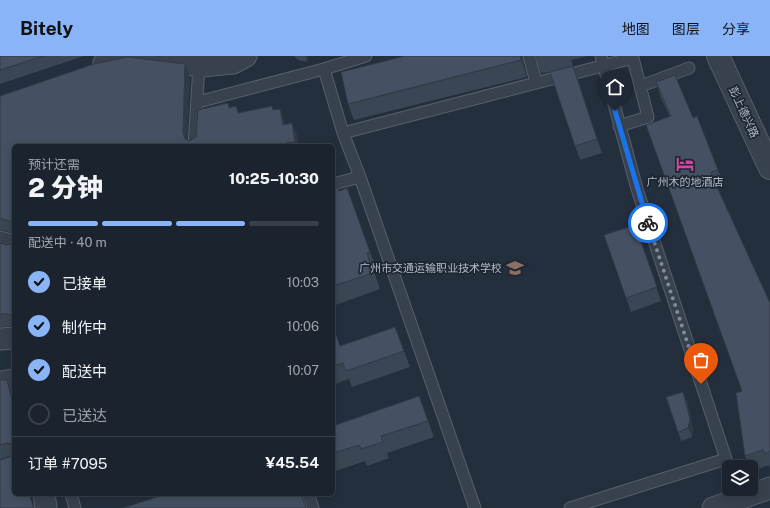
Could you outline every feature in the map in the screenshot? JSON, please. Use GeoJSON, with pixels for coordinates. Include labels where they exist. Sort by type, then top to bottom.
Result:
{"type":"FeatureCollection","features":[{"type":"Feature","properties":{"kind":"street"},"geometry":{"type":"LineString","coordinates":[[89,67],[132,57],[199,65],[234,63],[246,56]]}},
{"type":"Feature","properties":{"kind":"street","name":"彭上德兴路"},"geometry":{"type":"LineString","coordinates":[[718,56],[770,168]]}},
{"type":"Feature","properties":{"kind":"street"},"geometry":{"type":"LineString","coordinates":[[0,242],[12,245]]}},
{"type":"Feature","properties":{"kind":"street"},"geometry":{"type":"LineString","coordinates":[[0,339],[12,338]]}},
{"type":"Feature","properties":{"kind":"street"},"geometry":{"type":"LineString","coordinates":[[0,382],[12,380]]}},
{"type":"Feature","properties":{"kind":"street"},"geometry":{"type":"LineString","coordinates":[[713,508],[770,488]]}},
{"type":"Feature","properties":{"kind":"street"},"geometry":{"type":"LineString","coordinates":[[44,496],[46,508]]}},
{"type":"Feature","properties":{"kind":"lane"},"geometry":{"type":"LineString","coordinates":[[198,102],[324,69],[366,56]]}},
{"type":"Feature","properties":{"kind":"lane"},"geometry":{"type":"LineString","coordinates":[[529,56],[536,82]]}},
{"type":"Feature","properties":{"kind":"lane"},"geometry":{"type":"LineString","coordinates":[[343,133],[536,82],[602,61],[633,58],[648,118],[619,126]]}},
{"type":"Feature","properties":{"kind":"lane"},"geometry":{"type":"LineString","coordinates":[[570,508],[726,459],[637,189],[602,61]]}},
{"type":"Feature","properties":{"kind":"lane"},"geometry":{"type":"LineString","coordinates":[[194,144],[198,102],[199,65]]}},
{"type":"Feature","properties":{"kind":"lane"},"geometry":{"type":"LineString","coordinates":[[641,86],[689,68]]}},
{"type":"Feature","properties":{"kind":"lane"},"geometry":{"type":"LineString","coordinates":[[324,69],[343,133],[360,177],[476,508]]}},
{"type":"Feature","properties":{"kind":"lane"},"geometry":{"type":"LineString","coordinates":[[335,183],[360,177]]}},
{"type":"Feature","properties":{"kind":"lane"},"geometry":{"type":"LineString","coordinates":[[72,496],[75,508]]}},
{"type":"Feature","properties":{"kind":"lane"},"geometry":{"type":"LineString","coordinates":[[309,496],[313,508]]}},
{"type":"Feature","properties":{"kind":"building"},"geometry":{"type":"Polygon","coordinates":[[[0,56],[43,56],[0,70],[0,56]]]}},
{"type":"Feature","properties":{"kind":"building"},"geometry":{"type":"Polygon","coordinates":[[[405,56],[520,56],[521,60],[348,104],[341,72],[405,56]]]}},
{"type":"Feature","properties":{"kind":"building"},"geometry":{"type":"Polygon","coordinates":[[[128,57],[185,64],[183,133],[185,139],[189,141],[196,137],[198,110],[228,103],[229,108],[236,106],[238,113],[272,106],[273,110],[280,109],[283,125],[292,123],[295,142],[286,144],[12,144],[12,222],[0,218],[0,96],[94,64],[128,57]]]}},
{"type":"Feature","properties":{"kind":"building"},"geometry":{"type":"Polygon","coordinates":[[[573,66],[597,139],[575,146],[550,72],[573,66]]]}},
{"type":"Feature","properties":{"kind":"building"},"geometry":{"type":"Polygon","coordinates":[[[675,75],[693,118],[697,116],[718,170],[711,172],[712,176],[770,303],[770,451],[765,454],[763,450],[745,456],[736,393],[742,391],[646,125],[671,116],[656,82],[675,75]]]}},
{"type":"Feature","properties":{"kind":"building"},"geometry":{"type":"Polygon","coordinates":[[[338,187],[339,191],[347,188],[370,252],[367,253],[373,273],[335,285],[335,188],[338,187]]]}},
{"type":"Feature","properties":{"kind":"building"},"geometry":{"type":"Polygon","coordinates":[[[635,225],[657,287],[626,298],[604,235],[635,225]]]}},
{"type":"Feature","properties":{"kind":"building"},"geometry":{"type":"Polygon","coordinates":[[[0,243],[7,245],[12,244],[12,315],[0,314],[0,243]]]}},
{"type":"Feature","properties":{"kind":"building"},"geometry":{"type":"Polygon","coordinates":[[[395,327],[404,351],[346,371],[343,363],[335,365],[335,334],[340,346],[395,327]]]}},
{"type":"Feature","properties":{"kind":"building"},"geometry":{"type":"Polygon","coordinates":[[[0,380],[7,380],[12,399],[12,444],[8,443],[0,445],[0,380]]]}},
{"type":"Feature","properties":{"kind":"building"},"geometry":{"type":"Polygon","coordinates":[[[683,392],[690,419],[688,428],[678,432],[666,397],[683,392]]]}},
{"type":"Feature","properties":{"kind":"building"},"geometry":{"type":"Polygon","coordinates":[[[419,396],[428,421],[381,436],[383,442],[361,449],[359,445],[335,452],[335,425],[419,396]]]}},
{"type":"Feature","properties":{"kind":"building"},"geometry":{"type":"Polygon","coordinates":[[[12,456],[12,496],[30,496],[34,508],[0,508],[0,460],[12,456]]]}},
{"type":"Feature","properties":{"kind":"building"},"geometry":{"type":"Polygon","coordinates":[[[160,496],[302,496],[306,508],[123,508],[160,496]]]}},
{"type":"Feature","properties":{"kind":"way so far"},"geometry":{"type":"LineString","coordinates":[[648,223],[701,384]]}},
{"type":"Feature","properties":{"kind":"place","name":"广州木的地酒店"},"geometry":{"type":"Point","coordinates":[685,164]}},
{"type":"Feature","properties":{"kind":"place","name":"广州市交通运输职业技术学校"},"geometry":{"type":"Point","coordinates":[515,268]}},
{"type":"Feature","properties":{"kind":"route"},"geometry":{"type":"LineString","coordinates":[[615,111],[648,223]]}}]}
